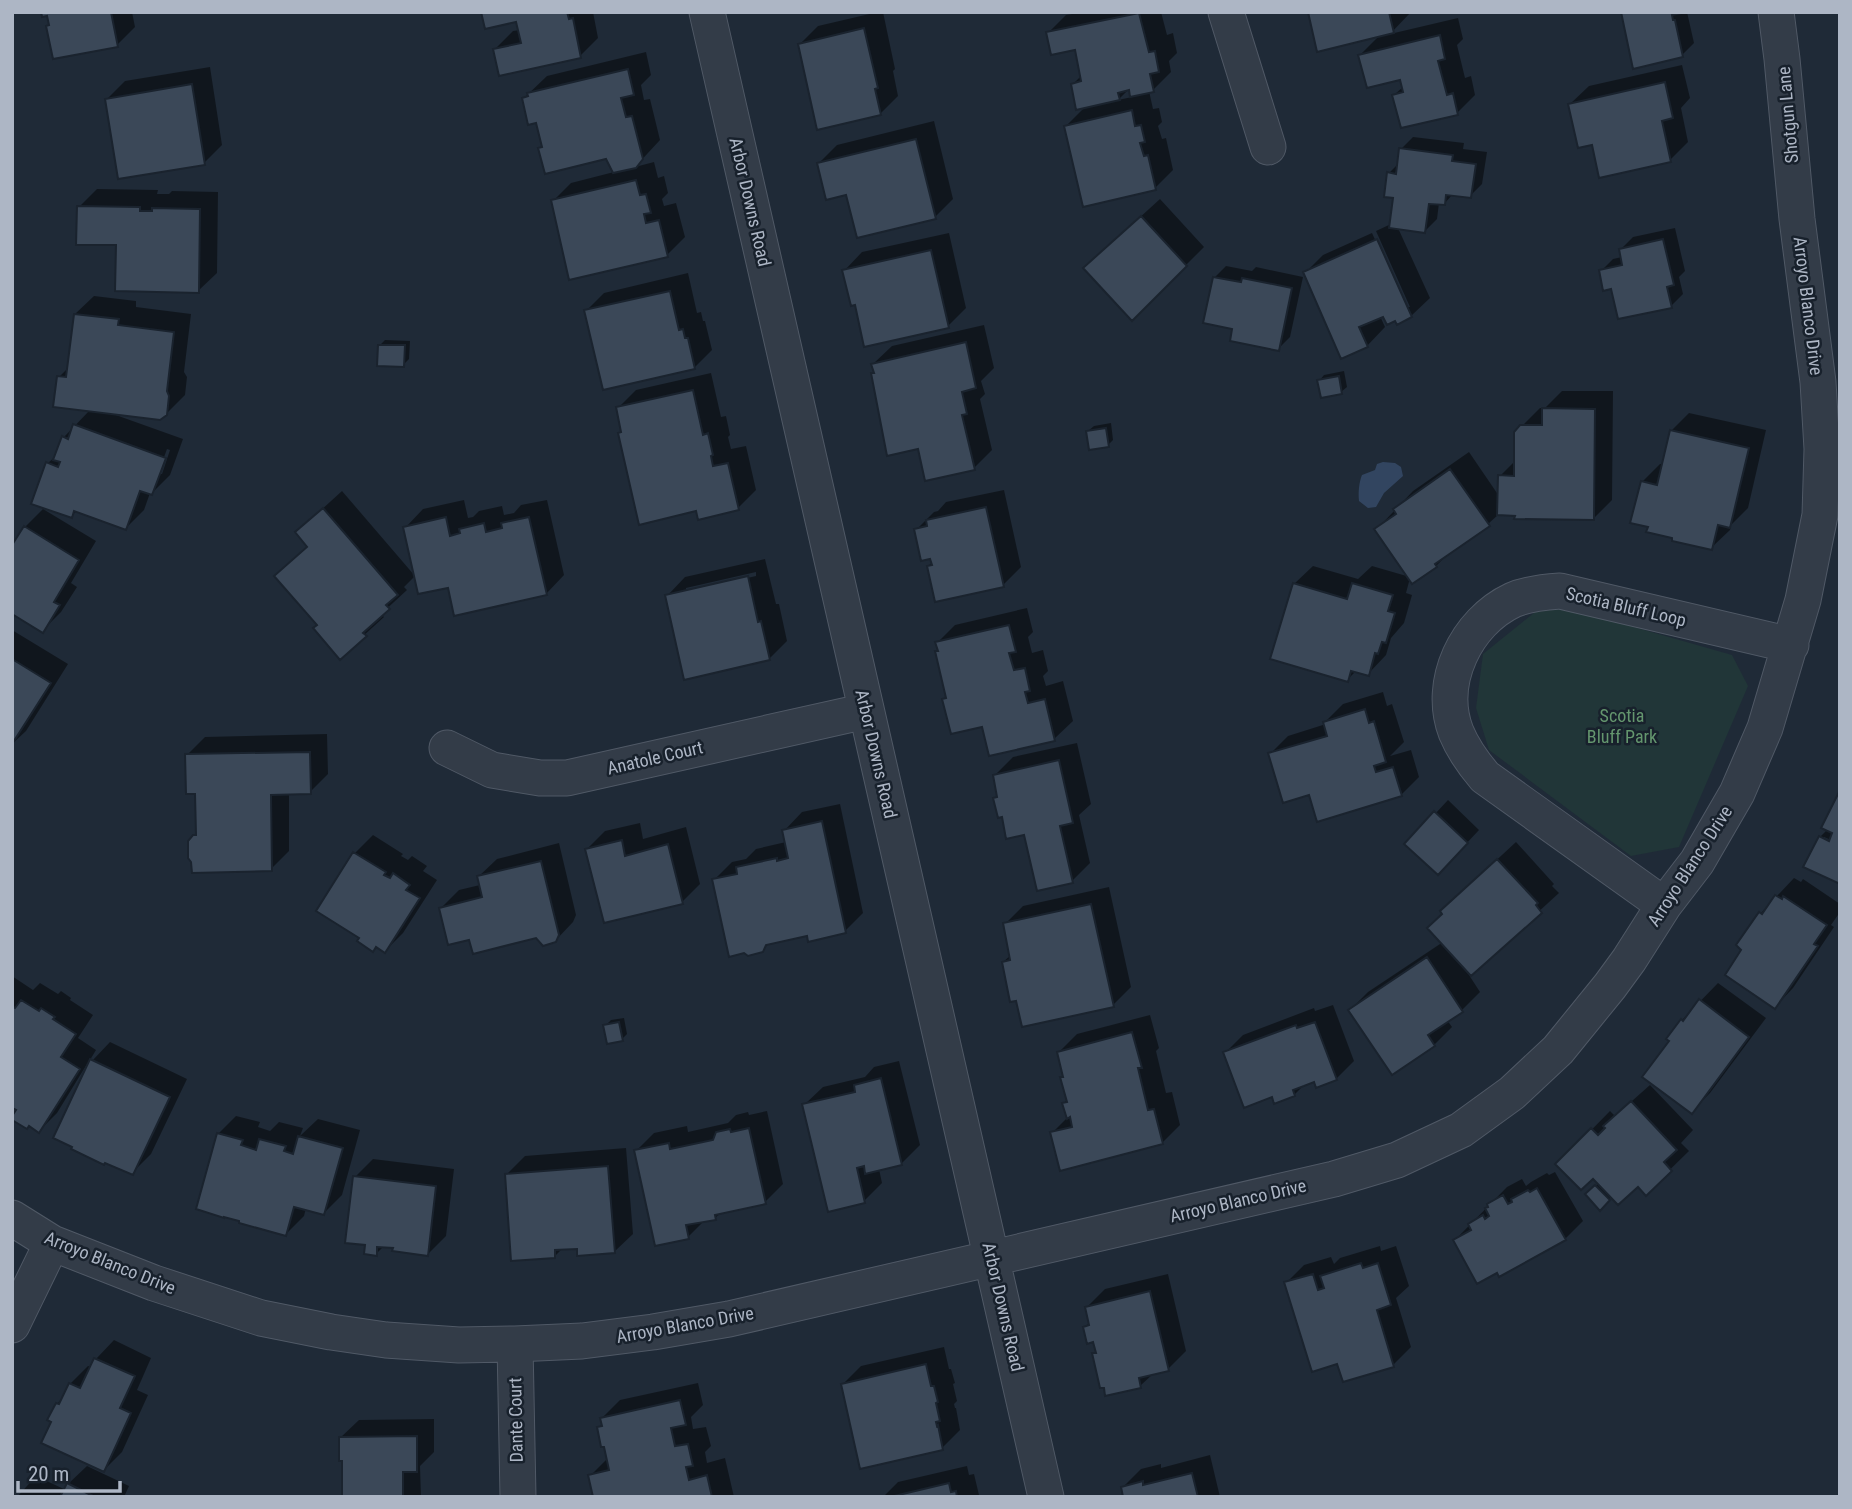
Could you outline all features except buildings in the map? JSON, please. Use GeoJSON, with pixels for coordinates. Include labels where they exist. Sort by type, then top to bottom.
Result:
{"type":"FeatureCollection","features":[{"type":"Feature","properties":{"kind":"street","name":"Arbor Downs Road"},"geometry":{"type":"LineString","coordinates":[[707,12],[1046,1497]]}},
{"type":"Feature","properties":{"kind":"street"},"geometry":{"type":"LineString","coordinates":[[1226,12],[1268,147]]}},
{"type":"Feature","properties":{"kind":"street","name":"Shotgun Lane"},"geometry":{"type":"LineString","coordinates":[[1776,12],[1783,59],[1797,219]]}},
{"type":"Feature","properties":{"kind":"street","name":"Arroyo Blanco Drive"},"geometry":{"type":"LineString","coordinates":[[12,1218],[52,1243],[154,1283],[261,1318],[386,1340],[459,1345],[514,1344],[593,1339],[729,1319],[1334,1179],[1397,1160],[1461,1130],[1512,1093],[1558,1049],[1610,986],[1664,905],[1697,862],[1737,793],[1765,728],[1803,600],[1820,515],[1822,449],[1818,382],[1797,219]]}},
{"type":"Feature","properties":{"kind":"street","name":"Scotia Bluff Loop"},"geometry":{"type":"LineString","coordinates":[[1664,905],[1485,777],[1469,758],[1455,730],[1450,699],[1455,668],[1467,640],[1488,617],[1514,600],[1560,591],[1791,645]]}},
{"type":"Feature","properties":{"kind":"street","name":"Anatole Court"},"geometry":{"type":"LineString","coordinates":[[447,748],[492,770],[540,778],[568,778],[866,711]]}},
{"type":"Feature","properties":{"kind":"street"},"geometry":{"type":"LineString","coordinates":[[12,1325],[52,1243]]}},
{"type":"Feature","properties":{"kind":"street","name":"Dante Court"},"geometry":{"type":"LineString","coordinates":[[514,1344],[518,1497]]}},
{"type":"Feature","properties":{"kind":"green space","name":"Scotia Bluff Park"},"geometry":{"type":"Polygon","coordinates":[[[1567,608],[1732,655],[1748,686],[1679,847],[1631,856],[1489,750],[1476,708],[1483,654],[1535,612],[1567,608]]]}},
{"type":"Feature","properties":{"kind":"water"},"geometry":{"type":"Polygon","coordinates":[[[1383,462],[1395,463],[1401,467],[1403,476],[1384,493],[1376,507],[1368,508],[1359,501],[1361,478],[1383,462]]]}}]}
